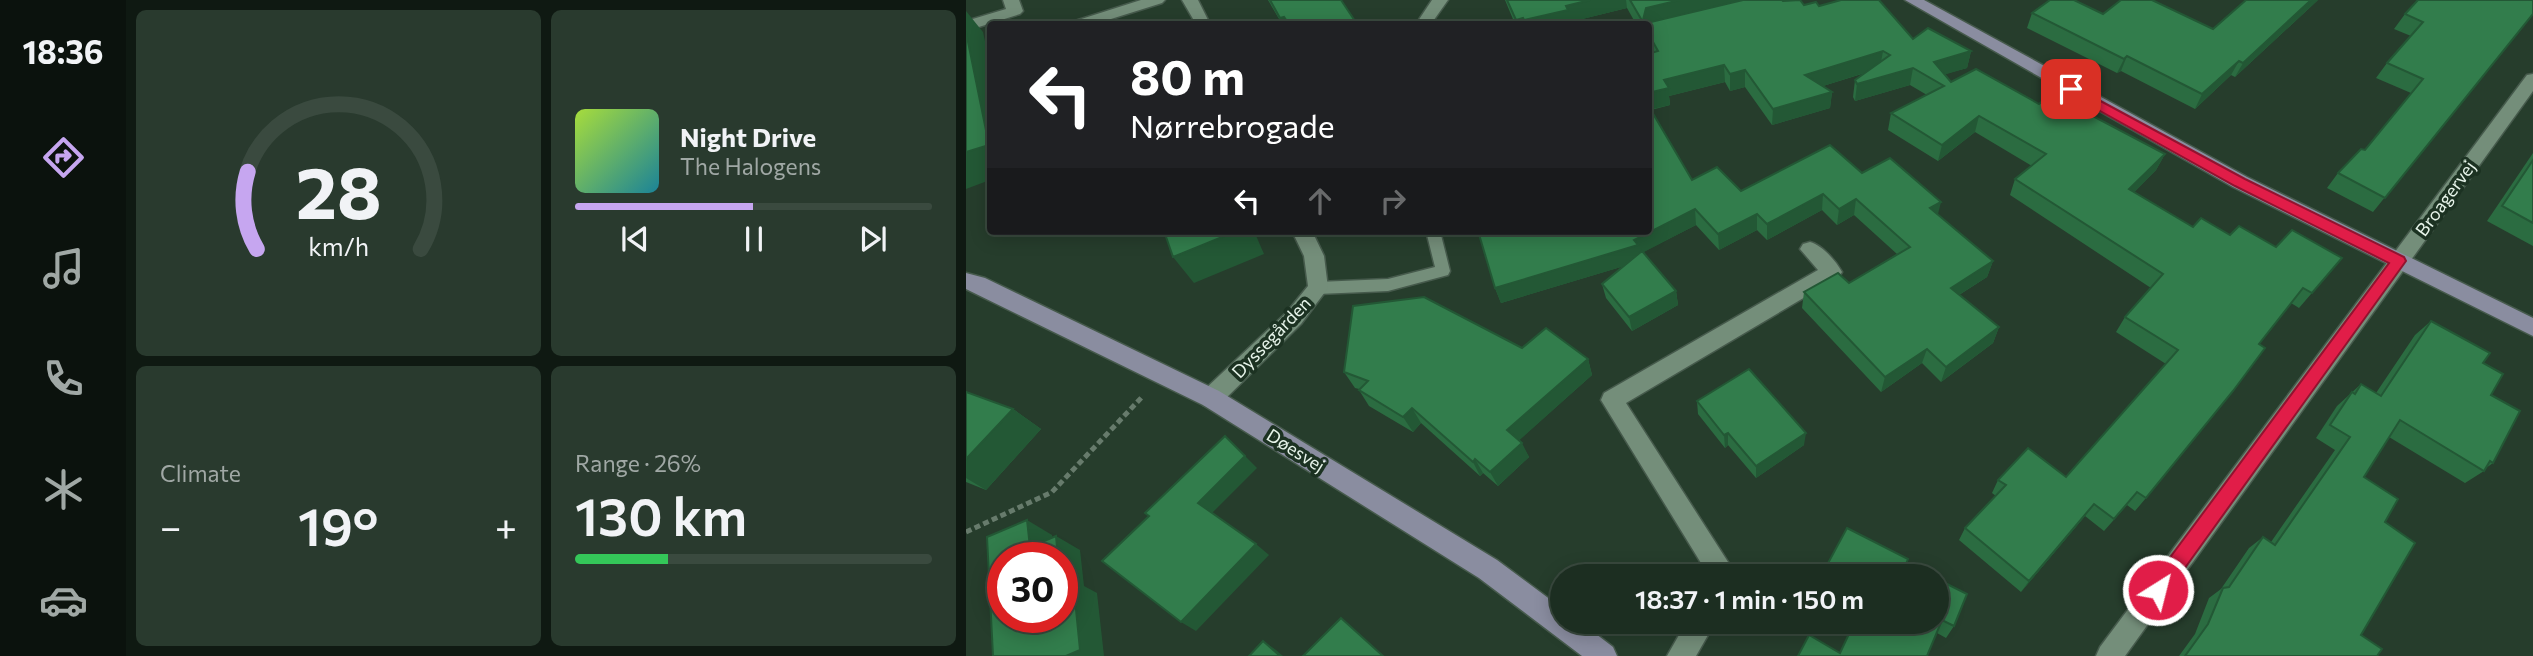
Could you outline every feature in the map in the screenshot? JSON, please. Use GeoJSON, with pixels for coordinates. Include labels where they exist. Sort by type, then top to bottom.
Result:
{"type":"FeatureCollection","features":[{"type":"Feature","properties":{"kind":"street"},"geometry":{"type":"LineString","coordinates":[[1090,21],[1157,0]]}},
{"type":"Feature","properties":{"kind":"street"},"geometry":{"type":"LineString","coordinates":[[1190,0],[1201,21]]}},
{"type":"Feature","properties":{"kind":"street"},"geometry":{"type":"LineString","coordinates":[[1425,21],[1440,0]]}},
{"type":"Feature","properties":{"kind":"street"},"geometry":{"type":"LineString","coordinates":[[1913,0],[2240,182],[2533,328]]}},
{"type":"Feature","properties":{"kind":"street"},"geometry":{"type":"LineString","coordinates":[[966,26],[1015,12]]}},
{"type":"Feature","properties":{"kind":"street","name":"Broagervej"},"geometry":{"type":"LineString","coordinates":[[2109,656],[2533,79]]}},
{"type":"Feature","properties":{"kind":"street","name":"Dyssegården"},"geometry":{"type":"LineString","coordinates":[[1211,398],[1294,318],[1318,288],[1314,256],[1303,235]]}},
{"type":"Feature","properties":{"kind":"street"},"geometry":{"type":"LineString","coordinates":[[1716,564],[1612,400],[1832,272],[1810,249]]}},
{"type":"Feature","properties":{"kind":"street","name":"Døesvej"},"geometry":{"type":"LineString","coordinates":[[966,281],[1211,398],[1488,569],[1604,656]]}},
{"type":"Feature","properties":{"kind":"street"},"geometry":{"type":"LineString","coordinates":[[1681,656],[1695,634]]}},
{"type":"Feature","properties":{"kind":"lane"},"geometry":{"type":"LineString","coordinates":[[1318,288],[1388,285],[1443,271],[1434,235]]}},
{"type":"Feature","properties":{"kind":"path"},"geometry":{"type":"LineString","coordinates":[[966,532],[1052,492],[1164,374]]}},
{"type":"Feature","properties":{"kind":"building"},"geometry":{"type":"Polygon","coordinates":[[[1270,0],[1341,0],[1355,21],[1287,21],[1284,17],[1280,18],[1270,0]]]}},
{"type":"Feature","properties":{"kind":"building"},"geometry":{"type":"Polygon","coordinates":[[[1507,0],[1590,0],[1566,6],[1568,10],[1516,20],[1507,0]]]}},
{"type":"Feature","properties":{"kind":"building"},"geometry":{"type":"Polygon","coordinates":[[[1630,0],[1680,0],[1646,8],[1642,21],[1630,0]]]}},
{"type":"Feature","properties":{"kind":"building"},"geometry":{"type":"Polygon","coordinates":[[[1743,0],[1800,0],[1804,5],[1816,2],[1819,6],[1841,0],[1879,0],[1913,39],[1928,28],[1971,51],[1934,62],[1951,82],[1976,69],[2039,104],[2051,94],[2165,154],[2129,189],[2193,227],[2201,218],[2230,235],[2239,226],[2276,247],[2292,230],[2342,258],[2312,293],[2303,288],[2259,344],[2265,348],[2233,391],[2146,498],[2137,492],[2114,519],[2094,504],[2029,581],[1965,528],[2006,485],[1998,480],[2028,448],[2066,477],[2178,350],[2125,317],[2163,274],[2015,179],[2046,154],[1979,116],[1942,145],[1891,113],[1944,86],[1913,68],[1857,84],[1855,80],[1890,55],[1883,51],[1805,75],[1832,92],[1773,109],[1745,70],[1730,74],[1724,65],[1664,80],[1669,88],[1652,92],[1652,53],[1658,51],[1652,40],[1652,22],[1743,0]]]}},
{"type":"Feature","properties":{"kind":"building"},"geometry":{"type":"Polygon","coordinates":[[[2050,0],[2074,0],[2103,14],[2121,0],[2152,0],[2213,29],[2246,0],[2311,0],[2243,63],[2239,61],[2202,94],[2032,13],[2050,0]]]}},
{"type":"Feature","properties":{"kind":"building"},"geometry":{"type":"Polygon","coordinates":[[[2418,0],[2533,0],[2533,14],[2385,198],[2338,173],[2361,149],[2365,150],[2423,79],[2387,63],[2423,22],[2405,14],[2418,0]]]}},
{"type":"Feature","properties":{"kind":"building"},"geometry":{"type":"Polygon","coordinates":[[[966,32],[987,146],[966,152],[966,32]]]}},
{"type":"Feature","properties":{"kind":"building"},"geometry":{"type":"Polygon","coordinates":[[[1652,112],[1692,180],[1717,167],[1741,191],[1830,145],[1862,173],[1890,158],[1941,202],[1930,208],[1993,261],[1951,288],[1999,327],[1946,367],[1927,349],[1885,377],[1804,292],[1838,273],[1849,283],[1910,247],[1856,199],[1839,209],[1823,194],[1767,224],[1757,214],[1718,234],[1695,209],[1652,231],[1652,112]]]}},
{"type":"Feature","properties":{"kind":"building"},"geometry":{"type":"Polygon","coordinates":[[[2533,160],[2533,223],[2502,206],[2533,160]]]}},
{"type":"Feature","properties":{"kind":"building"},"geometry":{"type":"Polygon","coordinates":[[[1165,235],[1227,235],[1173,257],[1165,235]]]}},
{"type":"Feature","properties":{"kind":"building"},"geometry":{"type":"Polygon","coordinates":[[[1479,235],[1644,235],[1634,240],[1638,245],[1495,288],[1479,235]]]}},
{"type":"Feature","properties":{"kind":"building"},"geometry":{"type":"Polygon","coordinates":[[[1642,251],[1676,291],[1629,317],[1602,284],[1642,251]]]}},
{"type":"Feature","properties":{"kind":"building"},"geometry":{"type":"Polygon","coordinates":[[[1424,297],[1522,348],[1546,328],[1588,359],[1507,430],[1522,443],[1490,472],[1475,459],[1473,462],[1412,408],[1403,417],[1359,390],[1368,381],[1344,372],[1353,306],[1424,297]]]}},
{"type":"Feature","properties":{"kind":"building"},"geometry":{"type":"Polygon","coordinates":[[[2431,321],[2490,353],[2483,363],[2503,374],[2491,395],[2520,411],[2493,463],[2490,461],[2484,471],[2400,420],[2364,477],[2398,499],[2385,522],[2415,543],[2361,635],[2382,649],[2377,656],[2185,656],[2208,624],[2223,588],[2229,587],[2263,537],[2275,545],[2350,437],[2330,425],[2352,392],[2355,394],[2361,384],[2381,396],[2431,321]]]}},
{"type":"Feature","properties":{"kind":"building"},"geometry":{"type":"Polygon","coordinates":[[[1749,369],[1806,433],[1756,466],[1728,433],[1724,435],[1697,401],[1749,369]]]}},
{"type":"Feature","properties":{"kind":"building"},"geometry":{"type":"Polygon","coordinates":[[[966,392],[1013,409],[966,459],[966,392]]]}},
{"type":"Feature","properties":{"kind":"building"},"geometry":{"type":"Polygon","coordinates":[[[1225,436],[1245,456],[1198,503],[1256,544],[1181,622],[1102,561],[1149,516],[1145,513],[1225,436]]]}},
{"type":"Feature","properties":{"kind":"building"},"geometry":{"type":"Polygon","coordinates":[[[1027,520],[1029,542],[987,542],[987,537],[1027,520]]]}},
{"type":"Feature","properties":{"kind":"building"},"geometry":{"type":"Polygon","coordinates":[[[1847,528],[1908,559],[1906,564],[1828,564],[1847,528]]]}},
{"type":"Feature","properties":{"kind":"building"},"geometry":{"type":"Polygon","coordinates":[[[1056,536],[1057,542],[1042,542],[1056,536]]]}},
{"type":"Feature","properties":{"kind":"building"},"geometry":{"type":"Polygon","coordinates":[[[1949,585],[1967,594],[1954,626],[1949,624],[1949,585]]]}},
{"type":"Feature","properties":{"kind":"building"},"geometry":{"type":"Polygon","coordinates":[[[1341,618],[1383,656],[1303,656],[1341,618]]]}},
{"type":"Feature","properties":{"kind":"building"},"geometry":{"type":"Polygon","coordinates":[[[1078,630],[1080,650],[1066,656],[993,656],[992,633],[1078,633],[1078,630]]]}},
{"type":"Feature","properties":{"kind":"building"},"geometry":{"type":"Polygon","coordinates":[[[1849,634],[1936,634],[1927,656],[1798,656],[1809,635],[1840,653],[1849,634]]]}},
{"type":"Feature","properties":{"kind":"building"},"geometry":{"type":"Polygon","coordinates":[[[1263,641],[1280,656],[1249,656],[1263,641]]]}},
{"type":"Feature","properties":{"kind":"route"},"geometry":{"type":"LineString","coordinates":[[2071,89],[2240,182],[2399,261],[2158,590]]}}]}
